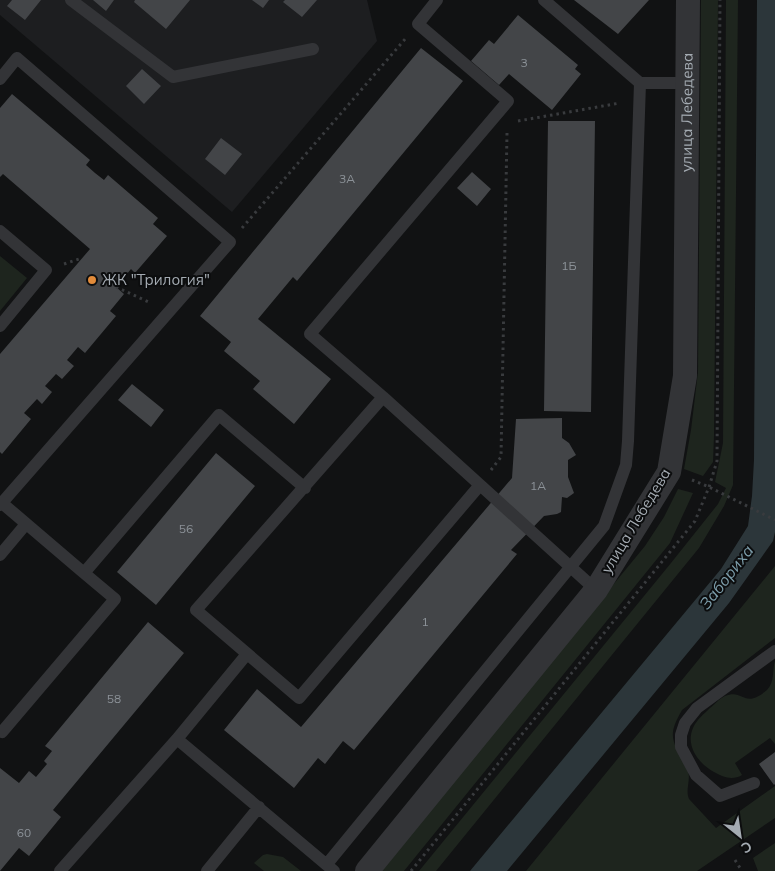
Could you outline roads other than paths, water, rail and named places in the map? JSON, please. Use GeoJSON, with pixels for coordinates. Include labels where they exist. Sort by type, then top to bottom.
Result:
{"type":"FeatureCollection","features":[{"type":"Feature","properties":{"kind":"street","name":"улица Лебедева"},"geometry":{"type":"LineString","coordinates":[[367,871],[596,590],[669,472],[685,376],[688,0]]}},
{"type":"Feature","properties":{"kind":"lane"},"geometry":{"type":"LineString","coordinates":[[71,0],[173,77],[313,49]]}},
{"type":"Feature","properties":{"kind":"lane"},"geometry":{"type":"LineString","coordinates":[[437,0],[418,24],[508,101],[310,334],[383,397],[596,590]]}},
{"type":"Feature","properties":{"kind":"lane"},"geometry":{"type":"LineString","coordinates":[[544,0],[640,83],[687,83]]}},
{"type":"Feature","properties":{"kind":"lane"},"geometry":{"type":"LineString","coordinates":[[0,79],[17,58],[230,242],[1,504],[115,600],[2,732],[0,731]]}},
{"type":"Feature","properties":{"kind":"lane"},"geometry":{"type":"LineString","coordinates":[[177,739],[330,868],[604,526],[626,465],[640,83]]}},
{"type":"Feature","properties":{"kind":"lane"},"geometry":{"type":"LineString","coordinates":[[0,231],[46,270],[0,326]]}},
{"type":"Feature","properties":{"kind":"lane"},"geometry":{"type":"LineString","coordinates":[[383,397],[196,610],[298,698],[480,485]]}},
{"type":"Feature","properties":{"kind":"lane"},"geometry":{"type":"LineString","coordinates":[[84,573],[220,415],[305,488]]}},
{"type":"Feature","properties":{"kind":"lane"},"geometry":{"type":"LineString","coordinates":[[0,555],[26,524]]}},
{"type":"Feature","properties":{"kind":"lane"},"geometry":{"type":"LineString","coordinates":[[754,783],[720,796],[696,775],[681,747],[681,735],[685,723],[697,708],[775,651]]}},
{"type":"Feature","properties":{"kind":"lane"},"geometry":{"type":"LineString","coordinates":[[60,871],[177,739],[247,654]]}},
{"type":"Feature","properties":{"kind":"lane"},"geometry":{"type":"LineString","coordinates":[[207,871],[259,807]]}},
{"type":"Feature","properties":{"kind":"water","name":"Забориха"},"geometry":{"type":"Polygon","coordinates":[[[757,0],[775,0],[775,532],[773,541],[729,603],[507,871],[470,871],[721,569],[748,526],[754,460],[757,0]]]}},
{"type":"Feature","properties":{"kind":"place","name":"ЖК \"Трилогия\""},"geometry":{"type":"Point","coordinates":[92,280]}}]}
